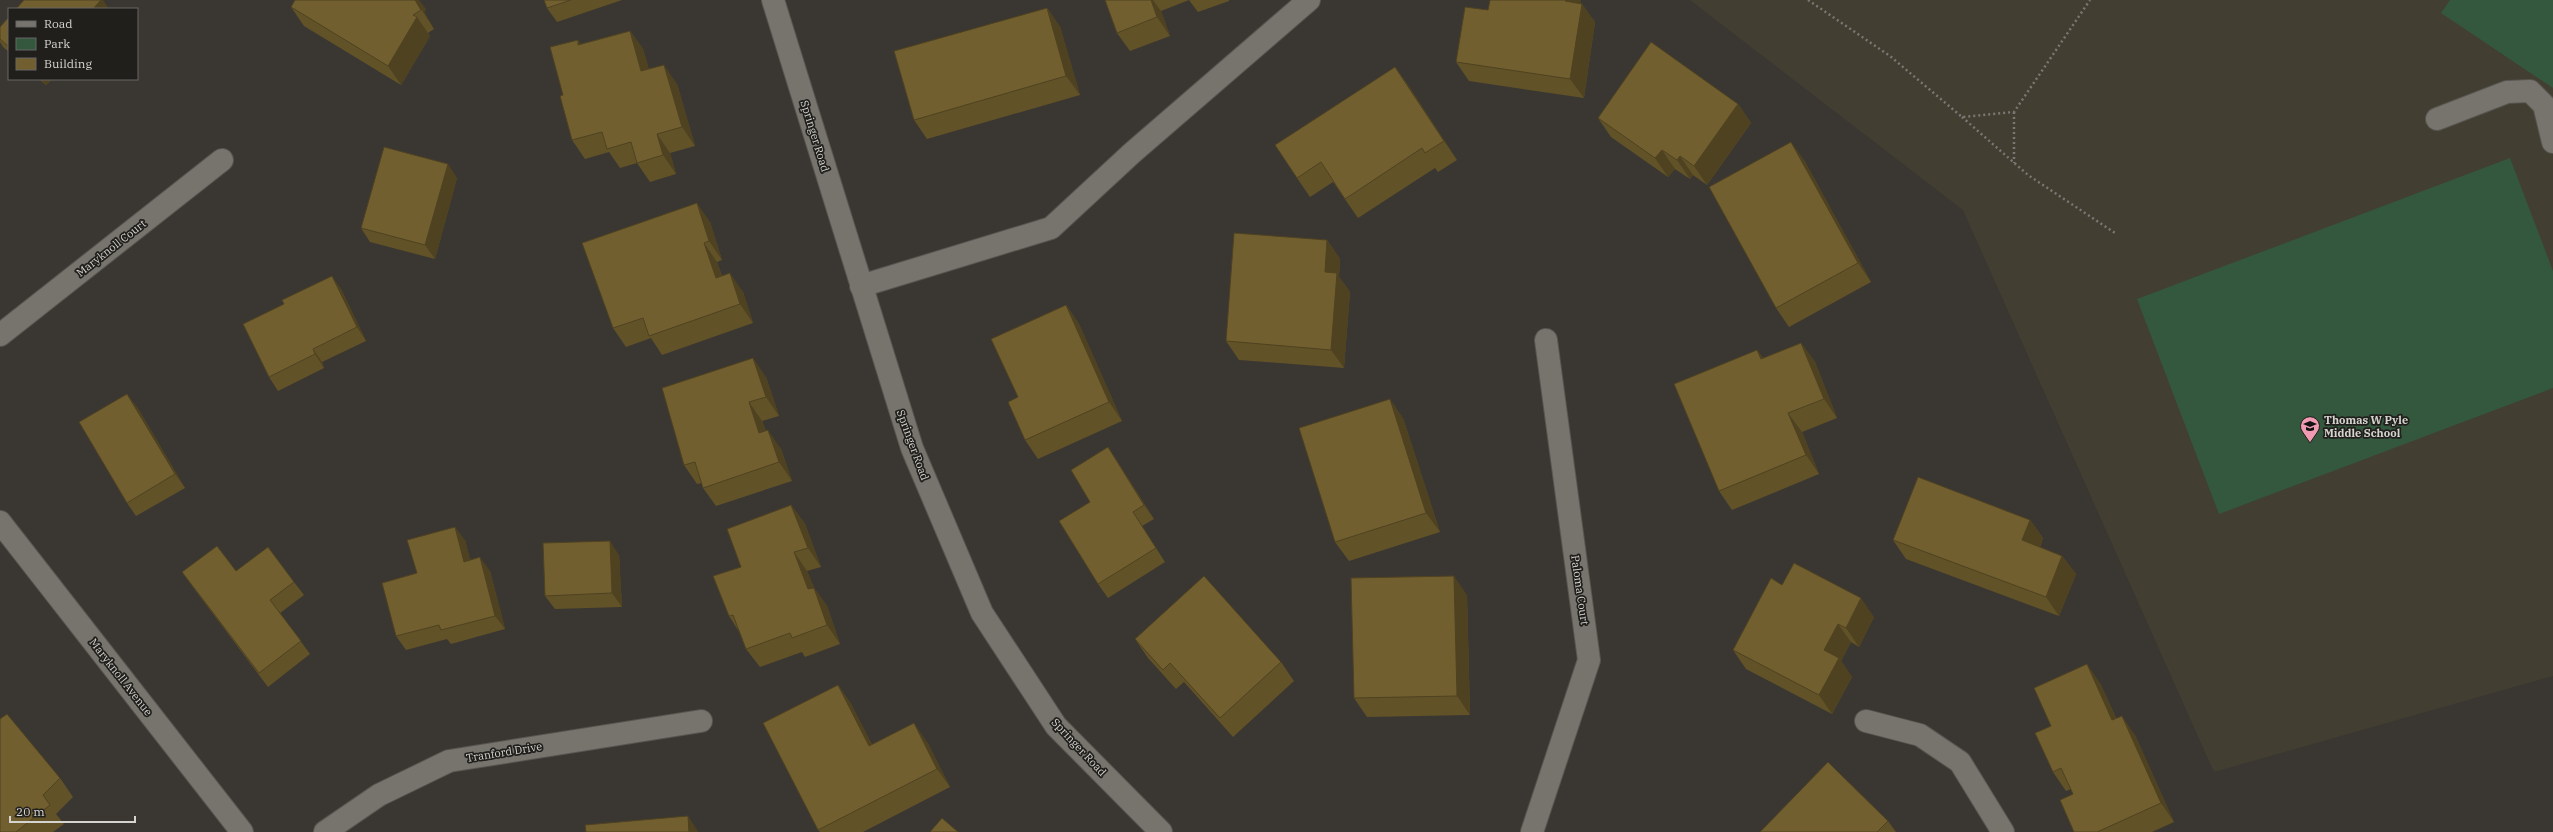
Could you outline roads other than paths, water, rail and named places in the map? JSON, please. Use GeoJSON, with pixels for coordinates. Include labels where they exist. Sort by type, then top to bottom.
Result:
{"type":"FeatureCollection","features":[{"type":"Feature","properties":{"kind":"street","name":"Springer Road"},"geometry":{"type":"LineString","coordinates":[[773,0],[912,448],[982,613],[1056,726],[1161,832]]}},
{"type":"Feature","properties":{"kind":"street"},"geometry":{"type":"LineString","coordinates":[[861,286],[1051,228],[1132,153],[1309,0]]}},
{"type":"Feature","properties":{"kind":"street"},"geometry":{"type":"LineString","coordinates":[[2437,119],[2507,92],[2530,91],[2544,105],[2553,142]]}},
{"type":"Feature","properties":{"kind":"street","name":"Maryknoll Court"},"geometry":{"type":"LineString","coordinates":[[0,335],[222,160]]}},
{"type":"Feature","properties":{"kind":"street","name":"Paloma Court"},"geometry":{"type":"LineString","coordinates":[[1532,832],[1589,660],[1546,340]]}},
{"type":"Feature","properties":{"kind":"street","name":"Maryknoll Avenue"},"geometry":{"type":"LineString","coordinates":[[0,522],[242,832]]}},
{"type":"Feature","properties":{"kind":"street","name":"Tranford Drive"},"geometry":{"type":"LineString","coordinates":[[325,832],[379,795],[449,761],[701,721]]}},
{"type":"Feature","properties":{"kind":"street"},"geometry":{"type":"LineString","coordinates":[[1866,722],[1920,735],[1960,762],[2002,832]]}},
{"type":"Feature","properties":{"kind":"place","name":"Thomas W Pyle Middle School"},"geometry":{"type":"Point","coordinates":[2310,443]}}]}
